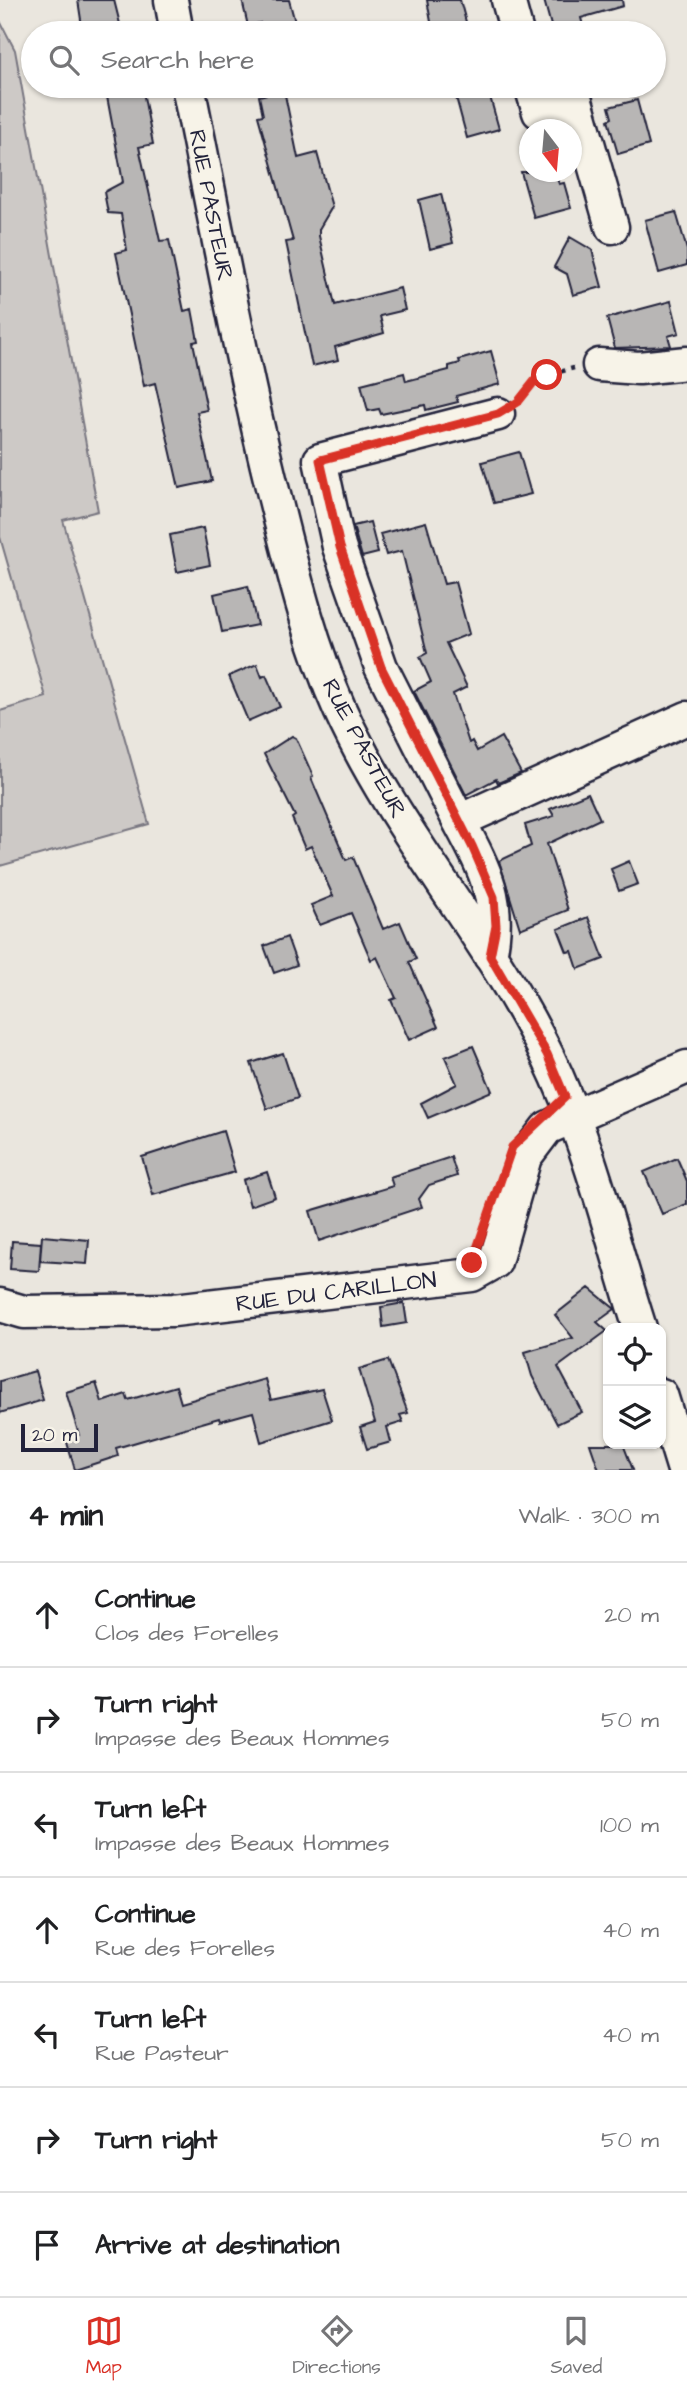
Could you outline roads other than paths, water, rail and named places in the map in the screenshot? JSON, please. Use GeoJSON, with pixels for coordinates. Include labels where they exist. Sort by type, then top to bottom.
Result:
{"type":"FeatureCollection","features":[{"type":"Feature","properties":{"kind":"street"},"geometry":{"type":"LineString","coordinates":[[171,0],[175,21]]}},
{"type":"Feature","properties":{"kind":"street"},"geometry":{"type":"LineString","coordinates":[[508,0],[514,21]]}},
{"type":"Feature","properties":{"kind":"street","name":"RUE PASTEUR"},"geometry":{"type":"LineString","coordinates":[[190,98],[254,415],[314,643],[341,712],[389,800],[490,956],[547,1054],[573,1116],[638,1323]]}},
{"type":"Feature","properties":{"kind":"street"},"geometry":{"type":"LineString","coordinates":[[534,98],[538,112],[576,102],[612,227]]}},
{"type":"Feature","properties":{"kind":"street"},"geometry":{"type":"LineString","coordinates":[[599,365],[639,368],[687,363]]}},
{"type":"Feature","properties":{"kind":"street"},"geometry":{"type":"LineString","coordinates":[[490,956],[496,926],[494,897],[381,667],[340,547],[320,460],[498,414]]}},
{"type":"Feature","properties":{"kind":"street"},"geometry":{"type":"LineString","coordinates":[[459,821],[687,718]]}},
{"type":"Feature","properties":{"kind":"street","name":"RUE DU CARILLON"},"geometry":{"type":"LineString","coordinates":[[0,1305],[23,1312],[174,1310],[472,1275],[495,1262],[525,1157],[547,1128],[687,1068]]}},
{"type":"Feature","properties":{"kind":"street"},"geometry":{"type":"LineString","coordinates":[[666,1411],[684,1470]]}}]}
